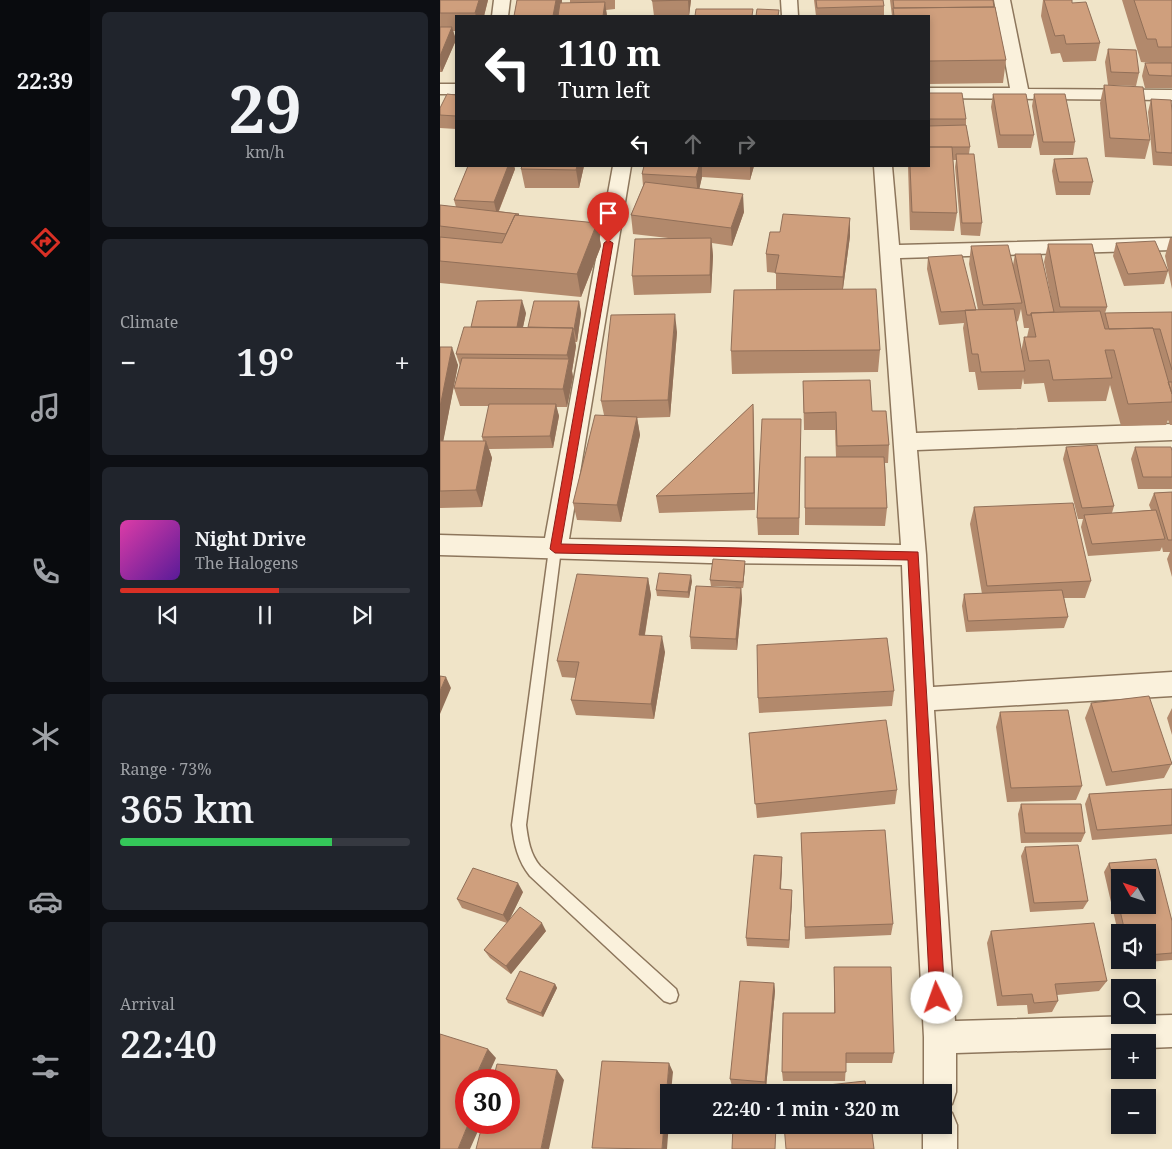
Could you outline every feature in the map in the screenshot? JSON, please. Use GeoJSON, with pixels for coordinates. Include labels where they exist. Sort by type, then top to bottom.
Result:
{"type":"FeatureCollection","features":[{"type":"Feature","properties":{"kind":"street"},"geometry":{"type":"LineString","coordinates":[[500,15],[502,0]]}},
{"type":"Feature","properties":{"kind":"street"},"geometry":{"type":"LineString","coordinates":[[789,0],[790,15]]}},
{"type":"Feature","properties":{"kind":"street"},"geometry":{"type":"LineString","coordinates":[[1002,0],[1020,93]]}},
{"type":"Feature","properties":{"kind":"street"},"geometry":{"type":"LineString","coordinates":[[440,89],[455,89]]}},
{"type":"Feature","properties":{"kind":"street"},"geometry":{"type":"LineString","coordinates":[[930,94],[1172,95]]}},
{"type":"Feature","properties":{"kind":"street"},"geometry":{"type":"LineString","coordinates":[[555,549],[622,167]]}},
{"type":"Feature","properties":{"kind":"street"},"geometry":{"type":"LineString","coordinates":[[883,167],[914,555],[920,700],[940,1037],[940,1084]]}},
{"type":"Feature","properties":{"kind":"street"},"geometry":{"type":"LineString","coordinates":[[890,252],[1172,244]]}},
{"type":"Feature","properties":{"kind":"street"},"geometry":{"type":"LineString","coordinates":[[905,442],[1172,432]]}},
{"type":"Feature","properties":{"kind":"street"},"geometry":{"type":"LineString","coordinates":[[440,545],[555,549],[914,555]]}},
{"type":"Feature","properties":{"kind":"street"},"geometry":{"type":"LineString","coordinates":[[920,700],[1172,684]]}},
{"type":"Feature","properties":{"kind":"street"},"geometry":{"type":"LineString","coordinates":[[940,1037],[1172,1031]]}},
{"type":"Feature","properties":{"kind":"street"},"geometry":{"type":"LineString","coordinates":[[940,1134],[940,1149]]}},
{"type":"Feature","properties":{"kind":"lane"},"geometry":{"type":"LineString","coordinates":[[555,549],[519,825],[526,862],[670,995]]}},
{"type":"Feature","properties":{"kind":"building"},"geometry":{"type":"Polygon","coordinates":[[[440,0],[479,0],[475,13],[440,13],[440,0]]]}},
{"type":"Feature","properties":{"kind":"building"},"geometry":{"type":"Polygon","coordinates":[[[517,0],[556,0],[553,15],[514,15],[517,0]]]}},
{"type":"Feature","properties":{"kind":"building"},"geometry":{"type":"Polygon","coordinates":[[[652,0],[688,0],[652,1],[652,0]]]}},
{"type":"Feature","properties":{"kind":"building"},"geometry":{"type":"Polygon","coordinates":[[[816,0],[883,0],[884,6],[817,8],[816,0]]]}},
{"type":"Feature","properties":{"kind":"building"},"geometry":{"type":"Polygon","coordinates":[[[893,0],[993,0],[994,7],[894,8],[893,0]]]}},
{"type":"Feature","properties":{"kind":"building"},"geometry":{"type":"Polygon","coordinates":[[[1044,0],[1072,0],[1072,3],[1086,2],[1100,43],[1066,44],[1064,35],[1055,36],[1044,0]]]}},
{"type":"Feature","properties":{"kind":"building"},"geometry":{"type":"Polygon","coordinates":[[[1134,0],[1172,0],[1172,47],[1158,47],[1156,39],[1147,39],[1134,0]]]}},
{"type":"Feature","properties":{"kind":"building"},"geometry":{"type":"Polygon","coordinates":[[[605,2],[603,15],[558,15],[560,3],[605,2]]]}},
{"type":"Feature","properties":{"kind":"building"},"geometry":{"type":"Polygon","coordinates":[[[995,7],[1006,60],[930,61],[930,15],[894,15],[893,8],[995,7]]]}},
{"type":"Feature","properties":{"kind":"building"},"geometry":{"type":"Polygon","coordinates":[[[696,9],[753,9],[752,15],[695,15],[696,9]]]}},
{"type":"Feature","properties":{"kind":"building"},"geometry":{"type":"Polygon","coordinates":[[[757,9],[779,10],[778,15],[756,15],[757,9]]]}},
{"type":"Feature","properties":{"kind":"building"},"geometry":{"type":"Polygon","coordinates":[[[440,27],[452,27],[440,56],[440,27]]]}},
{"type":"Feature","properties":{"kind":"building"},"geometry":{"type":"Polygon","coordinates":[[[1108,49],[1136,50],[1139,73],[1111,72],[1108,49]]]}},
{"type":"Feature","properties":{"kind":"building"},"geometry":{"type":"Polygon","coordinates":[[[1145,63],[1172,63],[1172,76],[1149,75],[1145,63]]]}},
{"type":"Feature","properties":{"kind":"building"},"geometry":{"type":"Polygon","coordinates":[[[1104,85],[1143,87],[1150,140],[1110,138],[1104,85]]]}},
{"type":"Feature","properties":{"kind":"building"},"geometry":{"type":"Polygon","coordinates":[[[930,93],[962,93],[966,119],[930,119],[930,93]]]}},
{"type":"Feature","properties":{"kind":"building"},"geometry":{"type":"Polygon","coordinates":[[[447,94],[455,95],[455,116],[440,115],[440,108],[447,94]]]}},
{"type":"Feature","properties":{"kind":"building"},"geometry":{"type":"Polygon","coordinates":[[[993,94],[1026,94],[1034,135],[1000,135],[993,94]]]}},
{"type":"Feature","properties":{"kind":"building"},"geometry":{"type":"Polygon","coordinates":[[[1034,94],[1065,94],[1075,142],[1043,142],[1034,94]]]}},
{"type":"Feature","properties":{"kind":"building"},"geometry":{"type":"Polygon","coordinates":[[[1151,99],[1171,100],[1172,153],[1156,152],[1151,99]]]}},
{"type":"Feature","properties":{"kind":"building"},"geometry":{"type":"Polygon","coordinates":[[[966,125],[970,147],[930,147],[930,126],[966,125]]]}},
{"type":"Feature","properties":{"kind":"building"},"geometry":{"type":"Polygon","coordinates":[[[930,147],[952,147],[957,213],[912,212],[910,167],[930,167],[930,147]]]}},
{"type":"Feature","properties":{"kind":"building"},"geometry":{"type":"Polygon","coordinates":[[[956,154],[974,154],[982,223],[962,223],[956,154]]]}},
{"type":"Feature","properties":{"kind":"building"},"geometry":{"type":"Polygon","coordinates":[[[1087,158],[1093,182],[1059,182],[1054,159],[1087,158]]]}},
{"type":"Feature","properties":{"kind":"building"},"geometry":{"type":"Polygon","coordinates":[[[468,167],[508,167],[494,202],[454,200],[468,167]]]}},
{"type":"Feature","properties":{"kind":"building"},"geometry":{"type":"Polygon","coordinates":[[[522,167],[577,167],[576,170],[521,169],[522,167]]]}},
{"type":"Feature","properties":{"kind":"building"},"geometry":{"type":"Polygon","coordinates":[[[644,167],[699,167],[696,177],[642,174],[644,167]]]}},
{"type":"Feature","properties":{"kind":"building"},"geometry":{"type":"Polygon","coordinates":[[[645,182],[743,194],[731,228],[631,215],[645,182]]]}},
{"type":"Feature","properties":{"kind":"building"},"geometry":{"type":"Polygon","coordinates":[[[440,205],[519,214],[515,215],[506,234],[440,226],[440,205]]]}},
{"type":"Feature","properties":{"kind":"building"},"geometry":{"type":"Polygon","coordinates":[[[783,214],[850,218],[843,277],[775,273],[779,255],[766,254],[770,232],[780,232],[783,214]]]}},
{"type":"Feature","properties":{"kind":"building"},"geometry":{"type":"Polygon","coordinates":[[[515,215],[597,223],[577,274],[440,261],[440,237],[502,243],[515,215]]]}},
{"type":"Feature","properties":{"kind":"building"},"geometry":{"type":"Polygon","coordinates":[[[711,238],[710,275],[632,276],[635,239],[711,238]]]}},
{"type":"Feature","properties":{"kind":"building"},"geometry":{"type":"Polygon","coordinates":[[[1155,241],[1168,271],[1128,274],[1116,243],[1155,241]]]}},
{"type":"Feature","properties":{"kind":"building"},"geometry":{"type":"Polygon","coordinates":[[[1048,244],[1092,244],[1107,307],[1060,307],[1048,244]]]}},
{"type":"Feature","properties":{"kind":"building"},"geometry":{"type":"Polygon","coordinates":[[[1008,245],[1022,303],[983,305],[971,246],[1008,245]]]}},
{"type":"Feature","properties":{"kind":"building"},"geometry":{"type":"Polygon","coordinates":[[[1015,254],[1041,254],[1054,312],[1031,313],[1031,315],[1027,315],[1015,254]]]}},
{"type":"Feature","properties":{"kind":"building"},"geometry":{"type":"Polygon","coordinates":[[[962,255],[976,310],[941,312],[928,257],[962,255]]]}},
{"type":"Feature","properties":{"kind":"building"},"geometry":{"type":"Polygon","coordinates":[[[876,289],[880,350],[731,351],[734,290],[876,289]]]}},
{"type":"Feature","properties":{"kind":"building"},"geometry":{"type":"Polygon","coordinates":[[[522,300],[517,327],[471,327],[477,301],[522,300]]]}},
{"type":"Feature","properties":{"kind":"building"},"geometry":{"type":"Polygon","coordinates":[[[534,301],[579,301],[574,329],[528,327],[534,301]]]}},
{"type":"Feature","properties":{"kind":"building"},"geometry":{"type":"Polygon","coordinates":[[[1014,309],[1025,371],[981,372],[978,354],[972,354],[965,310],[1014,309]]]}},
{"type":"Feature","properties":{"kind":"building"},"geometry":{"type":"Polygon","coordinates":[[[1100,311],[1105,329],[1153,328],[1172,394],[1172,402],[1128,404],[1114,350],[1105,350],[1112,378],[1053,380],[1049,360],[1029,361],[1024,337],[1036,337],[1031,313],[1100,311]]]}},
{"type":"Feature","properties":{"kind":"building"},"geometry":{"type":"Polygon","coordinates":[[[1172,312],[1172,370],[1160,329],[1109,329],[1105,313],[1172,312]]]}},
{"type":"Feature","properties":{"kind":"building"},"geometry":{"type":"Polygon","coordinates":[[[675,314],[668,400],[601,401],[611,315],[675,314]]]}},
{"type":"Feature","properties":{"kind":"building"},"geometry":{"type":"Polygon","coordinates":[[[464,327],[573,328],[567,355],[456,354],[464,327]]]}},
{"type":"Feature","properties":{"kind":"building"},"geometry":{"type":"Polygon","coordinates":[[[440,347],[452,347],[440,407],[440,347]]]}},
{"type":"Feature","properties":{"kind":"building"},"geometry":{"type":"Polygon","coordinates":[[[462,358],[569,359],[563,389],[454,388],[462,358]]]}},
{"type":"Feature","properties":{"kind":"building"},"geometry":{"type":"Polygon","coordinates":[[[870,380],[872,411],[886,411],[889,445],[837,446],[836,412],[804,413],[803,381],[870,380]]]}},
{"type":"Feature","properties":{"kind":"building"},"geometry":{"type":"Polygon","coordinates":[[[1168,382],[1172,382],[1172,394],[1168,382]]]}},
{"type":"Feature","properties":{"kind":"building"},"geometry":{"type":"Polygon","coordinates":[[[489,404],[556,404],[550,436],[482,437],[489,404]]]}},
{"type":"Feature","properties":{"kind":"building"},"geometry":{"type":"Polygon","coordinates":[[[753,404],[754,493],[656,496],[693,461],[753,404]]]}},
{"type":"Feature","properties":{"kind":"building"},"geometry":{"type":"Polygon","coordinates":[[[595,415],[637,417],[617,505],[573,503],[595,415]]]}},
{"type":"Feature","properties":{"kind":"building"},"geometry":{"type":"Polygon","coordinates":[[[762,419],[801,419],[799,518],[757,518],[762,419]]]}},
{"type":"Feature","properties":{"kind":"building"},"geometry":{"type":"Polygon","coordinates":[[[440,441],[486,441],[476,490],[440,491],[440,441]]]}},
{"type":"Feature","properties":{"kind":"building"},"geometry":{"type":"Polygon","coordinates":[[[1097,445],[1114,506],[1082,508],[1066,447],[1097,445]]]}},
{"type":"Feature","properties":{"kind":"building"},"geometry":{"type":"Polygon","coordinates":[[[1135,447],[1171,447],[1172,477],[1143,477],[1135,447]]]}},
{"type":"Feature","properties":{"kind":"building"},"geometry":{"type":"Polygon","coordinates":[[[805,457],[884,457],[887,508],[805,508],[805,457]]]}},
{"type":"Feature","properties":{"kind":"building"},"geometry":{"type":"Polygon","coordinates":[[[1172,492],[1172,540],[1168,540],[1154,493],[1172,492]]]}},
{"type":"Feature","properties":{"kind":"building"},"geometry":{"type":"Polygon","coordinates":[[[1073,503],[1091,581],[987,586],[974,507],[1073,503]]]}},
{"type":"Feature","properties":{"kind":"building"},"geometry":{"type":"Polygon","coordinates":[[[1156,510],[1165,539],[1092,544],[1084,515],[1156,510]]]}},
{"type":"Feature","properties":{"kind":"building"},"geometry":{"type":"Polygon","coordinates":[[[713,559],[745,561],[743,582],[710,580],[713,559]]]}},
{"type":"Feature","properties":{"kind":"building"},"geometry":{"type":"Polygon","coordinates":[[[659,573],[691,575],[688,592],[656,590],[659,573]]]}},
{"type":"Feature","properties":{"kind":"building"},"geometry":{"type":"Polygon","coordinates":[[[577,574],[648,578],[639,635],[662,636],[651,704],[571,700],[579,662],[557,661],[577,574]]]}},
{"type":"Feature","properties":{"kind":"building"},"geometry":{"type":"Polygon","coordinates":[[[696,586],[741,588],[736,639],[690,637],[696,586]]]}},
{"type":"Feature","properties":{"kind":"building"},"geometry":{"type":"Polygon","coordinates":[[[1062,590],[1068,617],[968,621],[964,594],[1062,590]]]}},
{"type":"Feature","properties":{"kind":"building"},"geometry":{"type":"Polygon","coordinates":[[[887,638],[894,691],[758,698],[757,645],[887,638]]]}},
{"type":"Feature","properties":{"kind":"building"},"geometry":{"type":"Polygon","coordinates":[[[440,676],[446,677],[440,691],[440,676]]]}},
{"type":"Feature","properties":{"kind":"building"},"geometry":{"type":"Polygon","coordinates":[[[1149,696],[1172,764],[1112,772],[1091,703],[1149,696]]]}},
{"type":"Feature","properties":{"kind":"building"},"geometry":{"type":"Polygon","coordinates":[[[1068,710],[1082,786],[1011,788],[1000,712],[1068,710]]]}},
{"type":"Feature","properties":{"kind":"building"},"geometry":{"type":"Polygon","coordinates":[[[886,720],[897,790],[755,804],[749,733],[886,720]]]}},
{"type":"Feature","properties":{"kind":"building"},"geometry":{"type":"Polygon","coordinates":[[[1172,789],[1172,825],[1097,830],[1089,794],[1172,789]]]}},
{"type":"Feature","properties":{"kind":"building"},"geometry":{"type":"Polygon","coordinates":[[[1021,804],[1081,804],[1085,833],[1025,833],[1021,804]]]}},
{"type":"Feature","properties":{"kind":"building"},"geometry":{"type":"Polygon","coordinates":[[[885,830],[893,924],[805,927],[801,833],[885,830]]]}},
{"type":"Feature","properties":{"kind":"building"},"geometry":{"type":"Polygon","coordinates":[[[1078,845],[1088,901],[1034,903],[1025,847],[1078,845]]]}},
{"type":"Feature","properties":{"kind":"building"},"geometry":{"type":"Polygon","coordinates":[[[754,855],[782,857],[780,889],[792,890],[789,940],[746,938],[754,855]]]}},
{"type":"Feature","properties":{"kind":"building"},"geometry":{"type":"Polygon","coordinates":[[[1156,859],[1172,921],[1172,953],[1156,954],[1156,924],[1123,924],[1121,914],[1156,914],[1156,869],[1111,869],[1111,872],[1109,863],[1156,859]]]}},
{"type":"Feature","properties":{"kind":"building"},"geometry":{"type":"Polygon","coordinates":[[[473,868],[518,883],[503,915],[457,899],[473,868]]]}},
{"type":"Feature","properties":{"kind":"building"},"geometry":{"type":"Polygon","coordinates":[[[520,907],[542,923],[506,966],[484,950],[520,907]]]}},
{"type":"Feature","properties":{"kind":"building"},"geometry":{"type":"Polygon","coordinates":[[[1094,923],[1107,981],[1055,984],[1058,1001],[1034,1003],[1032,994],[1002,996],[991,931],[1094,923]]]}},
{"type":"Feature","properties":{"kind":"building"},"geometry":{"type":"Polygon","coordinates":[[[834,967],[891,967],[894,1053],[846,1053],[846,1072],[782,1072],[783,1013],[835,1013],[834,967]]]}},
{"type":"Feature","properties":{"kind":"building"},"geometry":{"type":"Polygon","coordinates":[[[520,971],[555,984],[541,1013],[506,999],[520,971]]]}},
{"type":"Feature","properties":{"kind":"building"},"geometry":{"type":"Polygon","coordinates":[[[740,981],[774,983],[765,1082],[730,1079],[740,981]]]}},
{"type":"Feature","properties":{"kind":"building"},"geometry":{"type":"Polygon","coordinates":[[[440,1034],[488,1049],[479,1069],[455,1069],[455,1134],[464,1134],[458,1149],[440,1149],[440,1034]]]}},
{"type":"Feature","properties":{"kind":"building"},"geometry":{"type":"Polygon","coordinates":[[[602,1061],[669,1063],[667,1084],[660,1084],[660,1134],[663,1134],[662,1149],[592,1148],[602,1061]]]}},
{"type":"Feature","properties":{"kind":"building"},"geometry":{"type":"Polygon","coordinates":[[[497,1064],[557,1070],[541,1149],[476,1149],[480,1134],[520,1134],[520,1069],[496,1069],[497,1064]]]}},
{"type":"Feature","properties":{"kind":"building"},"geometry":{"type":"Polygon","coordinates":[[[865,1081],[866,1084],[837,1084],[865,1081]]]}},
{"type":"Feature","properties":{"kind":"building"},"geometry":{"type":"Polygon","coordinates":[[[733,1134],[776,1134],[775,1149],[732,1149],[733,1134]]]}},
{"type":"Feature","properties":{"kind":"building"},"geometry":{"type":"Polygon","coordinates":[[[785,1134],[872,1134],[874,1149],[786,1149],[785,1134]]]}},
{"type":"Feature","properties":{"kind":"route"},"geometry":{"type":"LineString","coordinates":[[608,243],[555,549],[914,555],[924,785],[937,998]]}}]}
